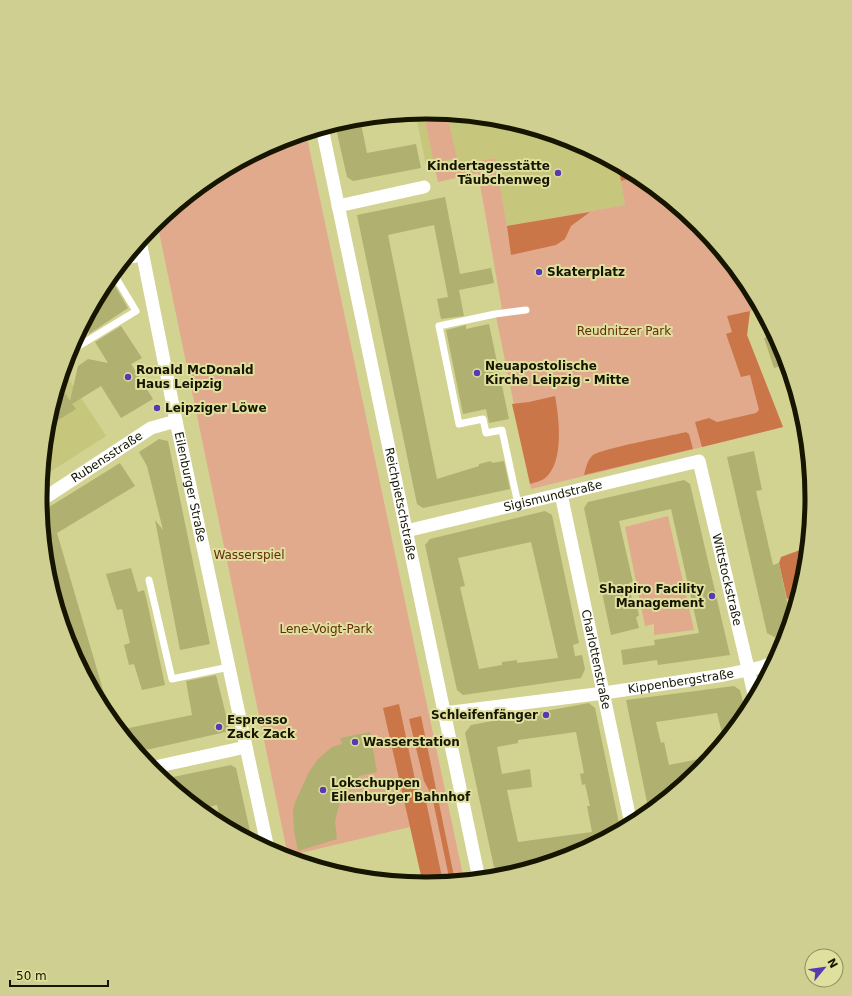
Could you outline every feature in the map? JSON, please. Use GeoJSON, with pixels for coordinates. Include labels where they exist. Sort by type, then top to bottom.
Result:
{"type":"FeatureCollection","features":[{"type":"Feature","properties":{"kind":"street","name":"Reichpietschstraße"},"geometry":{"type":"LineString","coordinates":[[323,133],[478,874]]}},
{"type":"Feature","properties":{"kind":"street"},"geometry":{"type":"LineString","coordinates":[[338,206],[424,187]]}},
{"type":"Feature","properties":{"kind":"street","name":"Eilenburger Straße"},"geometry":{"type":"LineString","coordinates":[[141,248],[176,421],[266,842]]}},
{"type":"Feature","properties":{"kind":"street","name":"Rubensstraße"},"geometry":{"type":"LineString","coordinates":[[47,496],[151,428],[176,421]]}},
{"type":"Feature","properties":{"kind":"street","name":"Sigismundstraße"},"geometry":{"type":"LineString","coordinates":[[406,531],[699,460]]}},
{"type":"Feature","properties":{"kind":"street","name":"Wittstockstraße"},"geometry":{"type":"LineString","coordinates":[[699,460],[753,690]]}},
{"type":"Feature","properties":{"kind":"street","name":"Charlottenstraße"},"geometry":{"type":"LineString","coordinates":[[561,494],[630,817]]}},
{"type":"Feature","properties":{"kind":"street","name":"Kippenbergstraße"},"geometry":{"type":"LineString","coordinates":[[444,713],[604,693],[737,673],[748,668],[766,665]]}},
{"type":"Feature","properties":{"kind":"street"},"geometry":{"type":"LineString","coordinates":[[158,766],[246,747]]}},
{"type":"Feature","properties":{"kind":"lane"},"geometry":{"type":"LineString","coordinates":[[131,260],[143,258]]}},
{"type":"Feature","properties":{"kind":"lane"},"geometry":{"type":"LineString","coordinates":[[79,346],[136,311],[117,279]]}},
{"type":"Feature","properties":{"kind":"lane"},"geometry":{"type":"LineString","coordinates":[[518,504],[502,430],[486,433],[484,419],[459,424],[439,326],[495,314],[526,310]]}},
{"type":"Feature","properties":{"kind":"lane"},"geometry":{"type":"LineString","coordinates":[[149,580],[172,679],[229,667]]}},
{"type":"Feature","properties":{"kind":"shaded area","name":"Kindertagesstätte Täubchenweg"},"geometry":{"type":"Polygon","coordinates":[[[417,119],[451,120],[500,126],[548,139],[594,158],[619,172],[625,205],[507,226],[495,158],[440,169],[430,169],[426,165],[417,119]]]}},
{"type":"Feature","properties":{"kind":"shaded area"},"geometry":{"type":"Polygon","coordinates":[[[619,172],[630,178],[621,181],[619,172]]]}},
{"type":"Feature","properties":{"kind":"shaded area"},"geometry":{"type":"Polygon","coordinates":[[[590,212],[571,226],[565,239],[556,245],[511,255],[507,226],[590,212]]]}},
{"type":"Feature","properties":{"kind":"shaded area"},"geometry":{"type":"Polygon","coordinates":[[[750,311],[747,335],[783,427],[702,447],[695,422],[709,418],[717,422],[756,413],[759,410],[750,375],[741,377],[726,334],[732,332],[727,316],[750,311]]]}},
{"type":"Feature","properties":{"kind":"shaded area"},"geometry":{"type":"Polygon","coordinates":[[[67,376],[106,436],[48,473],[54,424],[67,376]]]}},
{"type":"Feature","properties":{"kind":"shaded area"},"geometry":{"type":"Polygon","coordinates":[[[555,396],[559,440],[555,463],[551,472],[544,479],[530,484],[512,404],[555,396]]]}},
{"type":"Feature","properties":{"kind":"shaded area"},"geometry":{"type":"Polygon","coordinates":[[[686,432],[689,434],[693,449],[584,475],[589,460],[597,453],[620,446],[686,432]]]}},
{"type":"Feature","properties":{"kind":"shaded area"},"geometry":{"type":"Polygon","coordinates":[[[800,550],[801,552],[792,597],[787,599],[779,563],[781,557],[800,550]]]}},
{"type":"Feature","properties":{"kind":"shaded area"},"geometry":{"type":"Polygon","coordinates":[[[399,704],[417,789],[426,801],[442,876],[421,877],[383,708],[399,704]]]}},
{"type":"Feature","properties":{"kind":"shaded area"},"geometry":{"type":"Polygon","coordinates":[[[421,716],[454,876],[449,876],[432,796],[424,781],[409,719],[421,716]]]}},
{"type":"Feature","properties":{"kind":"green space"},"geometry":{"type":"Polygon","coordinates":[[[425,120],[448,120],[457,158],[434,163],[425,120]]]}},
{"type":"Feature","properties":{"kind":"green space","name":"Lene-Voigt-Park"},"geometry":{"type":"Polygon","coordinates":[[[307,138],[463,875],[421,877],[410,827],[296,854],[287,850],[159,229],[195,197],[215,183],[258,158],[307,138]]]}},
{"type":"Feature","properties":{"kind":"green space","name":"Reudnitzer Park"},"geometry":{"type":"Polygon","coordinates":[[[495,158],[507,226],[625,205],[619,172],[657,197],[694,230],[711,248],[727,267],[754,308],[755,311],[750,311],[747,335],[783,427],[531,489],[495,311],[502,309],[478,173],[438,182],[435,169],[495,158]]]}},
{"type":"Feature","properties":{"kind":"green space"},"geometry":{"type":"Polygon","coordinates":[[[668,516],[694,630],[654,635],[654,624],[645,626],[625,527],[668,516]]]}},
{"type":"Feature","properties":{"kind":"building"},"geometry":{"type":"Polygon","coordinates":[[[361,125],[367,153],[416,144],[421,168],[353,181],[347,177],[336,130],[361,125]]]}},
{"type":"Feature","properties":{"kind":"building"},"geometry":{"type":"Polygon","coordinates":[[[445,197],[460,274],[491,268],[494,283],[459,290],[464,316],[441,319],[437,299],[448,297],[434,225],[388,235],[437,479],[479,466],[479,464],[491,461],[492,463],[504,461],[510,489],[423,508],[417,504],[357,215],[445,197]]]}},
{"type":"Feature","properties":{"kind":"building"},"geometry":{"type":"Polygon","coordinates":[[[113,283],[128,308],[89,334],[89,332],[84,335],[113,283]]]}},
{"type":"Feature","properties":{"kind":"building","name":"Neuapostolische Kirche Leipzig - Mitte"},"geometry":{"type":"Polygon","coordinates":[[[489,324],[509,419],[489,423],[486,409],[463,414],[446,330],[466,325],[466,329],[489,324]]]}},
{"type":"Feature","properties":{"kind":"building"},"geometry":{"type":"Polygon","coordinates":[[[121,326],[142,358],[131,364],[153,399],[121,418],[101,386],[72,404],[76,409],[54,422],[63,390],[70,401],[78,366],[88,359],[108,363],[95,342],[121,326]]]}},
{"type":"Feature","properties":{"kind":"building"},"geometry":{"type":"Polygon","coordinates":[[[769,336],[781,366],[774,368],[764,338],[769,336]]]}},
{"type":"Feature","properties":{"kind":"building"},"geometry":{"type":"Polygon","coordinates":[[[159,439],[168,441],[210,644],[180,650],[155,520],[163,530],[147,466],[139,452],[159,439]]]}},
{"type":"Feature","properties":{"kind":"building"},"geometry":{"type":"Polygon","coordinates":[[[754,451],[762,490],[756,491],[773,565],[779,563],[788,606],[789,606],[778,637],[776,638],[767,633],[727,457],[754,451]]]}},
{"type":"Feature","properties":{"kind":"building"},"geometry":{"type":"Polygon","coordinates":[[[120,463],[135,486],[57,533],[106,701],[86,666],[67,620],[54,572],[50,547],[47,508],[120,463]]]}},
{"type":"Feature","properties":{"kind":"building"},"geometry":{"type":"Polygon","coordinates":[[[684,480],[690,484],[730,655],[658,665],[657,660],[623,665],[621,650],[655,645],[654,640],[699,633],[671,509],[619,521],[633,582],[629,583],[633,606],[637,605],[639,616],[636,617],[639,628],[611,635],[584,508],[588,502],[684,480]]]}},
{"type":"Feature","properties":{"kind":"building"},"geometry":{"type":"Polygon","coordinates":[[[545,511],[552,515],[579,643],[573,645],[575,656],[582,655],[585,669],[581,678],[463,695],[457,690],[425,545],[430,539],[545,511]],[[531,542],[458,558],[465,586],[460,587],[479,669],[502,665],[502,662],[517,660],[517,663],[558,658],[531,542]]]}},
{"type":"Feature","properties":{"kind":"building"},"geometry":{"type":"Polygon","coordinates":[[[131,568],[138,592],[144,590],[165,685],[142,690],[134,664],[129,665],[124,645],[130,643],[122,609],[117,610],[106,574],[131,568]]]}},
{"type":"Feature","properties":{"kind":"building"},"geometry":{"type":"Polygon","coordinates":[[[216,675],[230,731],[143,751],[125,729],[192,715],[186,681],[216,675]]]}},
{"type":"Feature","properties":{"kind":"building"},"geometry":{"type":"Polygon","coordinates":[[[734,686],[740,690],[744,705],[722,734],[717,713],[656,722],[661,743],[664,742],[669,765],[699,759],[699,760],[676,783],[648,806],[626,700],[734,686]]]}},
{"type":"Feature","properties":{"kind":"building"},"geometry":{"type":"Polygon","coordinates":[[[589,703],[595,708],[619,824],[594,838],[548,857],[498,870],[494,867],[465,733],[471,725],[589,703]],[[576,732],[518,740],[518,743],[497,747],[502,774],[530,769],[532,787],[507,790],[518,842],[592,832],[587,806],[590,806],[585,784],[582,785],[580,774],[584,773],[576,732]]]}},
{"type":"Feature","properties":{"kind":"building","name":"Lokschuppen Eilenburger Bahnhof"},"geometry":{"type":"Polygon","coordinates":[[[370,732],[377,772],[359,776],[342,795],[335,821],[337,839],[298,851],[294,831],[293,810],[309,772],[318,759],[332,747],[342,744],[340,738],[370,732]]]}},
{"type":"Feature","properties":{"kind":"building"},"geometry":{"type":"Polygon","coordinates":[[[231,765],[236,768],[251,834],[219,816],[217,805],[207,807],[170,778],[231,765]]]}},
{"type":"Feature","properties":{"kind":"place","name":"Kindertagesstätte Täubchenweg"},"geometry":{"type":"Point","coordinates":[558,173]}},
{"type":"Feature","properties":{"kind":"place","name":"Skaterplatz"},"geometry":{"type":"Point","coordinates":[539,272]}},
{"type":"Feature","properties":{"kind":"place","name":"Neuapostolische Kirche Leipzig - Mitte"},"geometry":{"type":"Point","coordinates":[477,373]}},
{"type":"Feature","properties":{"kind":"place","name":"Ronald McDonald Haus Leipzig"},"geometry":{"type":"Point","coordinates":[128,377]}},
{"type":"Feature","properties":{"kind":"place","name":"Leipziger Löwe"},"geometry":{"type":"Point","coordinates":[157,408]}},
{"type":"Feature","properties":{"kind":"place","name":"Shapiro Facility Management"},"geometry":{"type":"Point","coordinates":[712,596]}},
{"type":"Feature","properties":{"kind":"place","name":"Schleifenfänger"},"geometry":{"type":"Point","coordinates":[546,715]}},
{"type":"Feature","properties":{"kind":"place","name":"Espresso Zack Zack"},"geometry":{"type":"Point","coordinates":[219,727]}},
{"type":"Feature","properties":{"kind":"place","name":"Wasserstation"},"geometry":{"type":"Point","coordinates":[355,742]}},
{"type":"Feature","properties":{"kind":"place","name":"Lokschuppen Eilenburger Bahnhof"},"geometry":{"type":"Point","coordinates":[323,790]}},
{"type":"Feature","properties":{"kind":"park label","name":"Wasserspiel"},"geometry":{"type":"Point","coordinates":[249,555]}}]}
